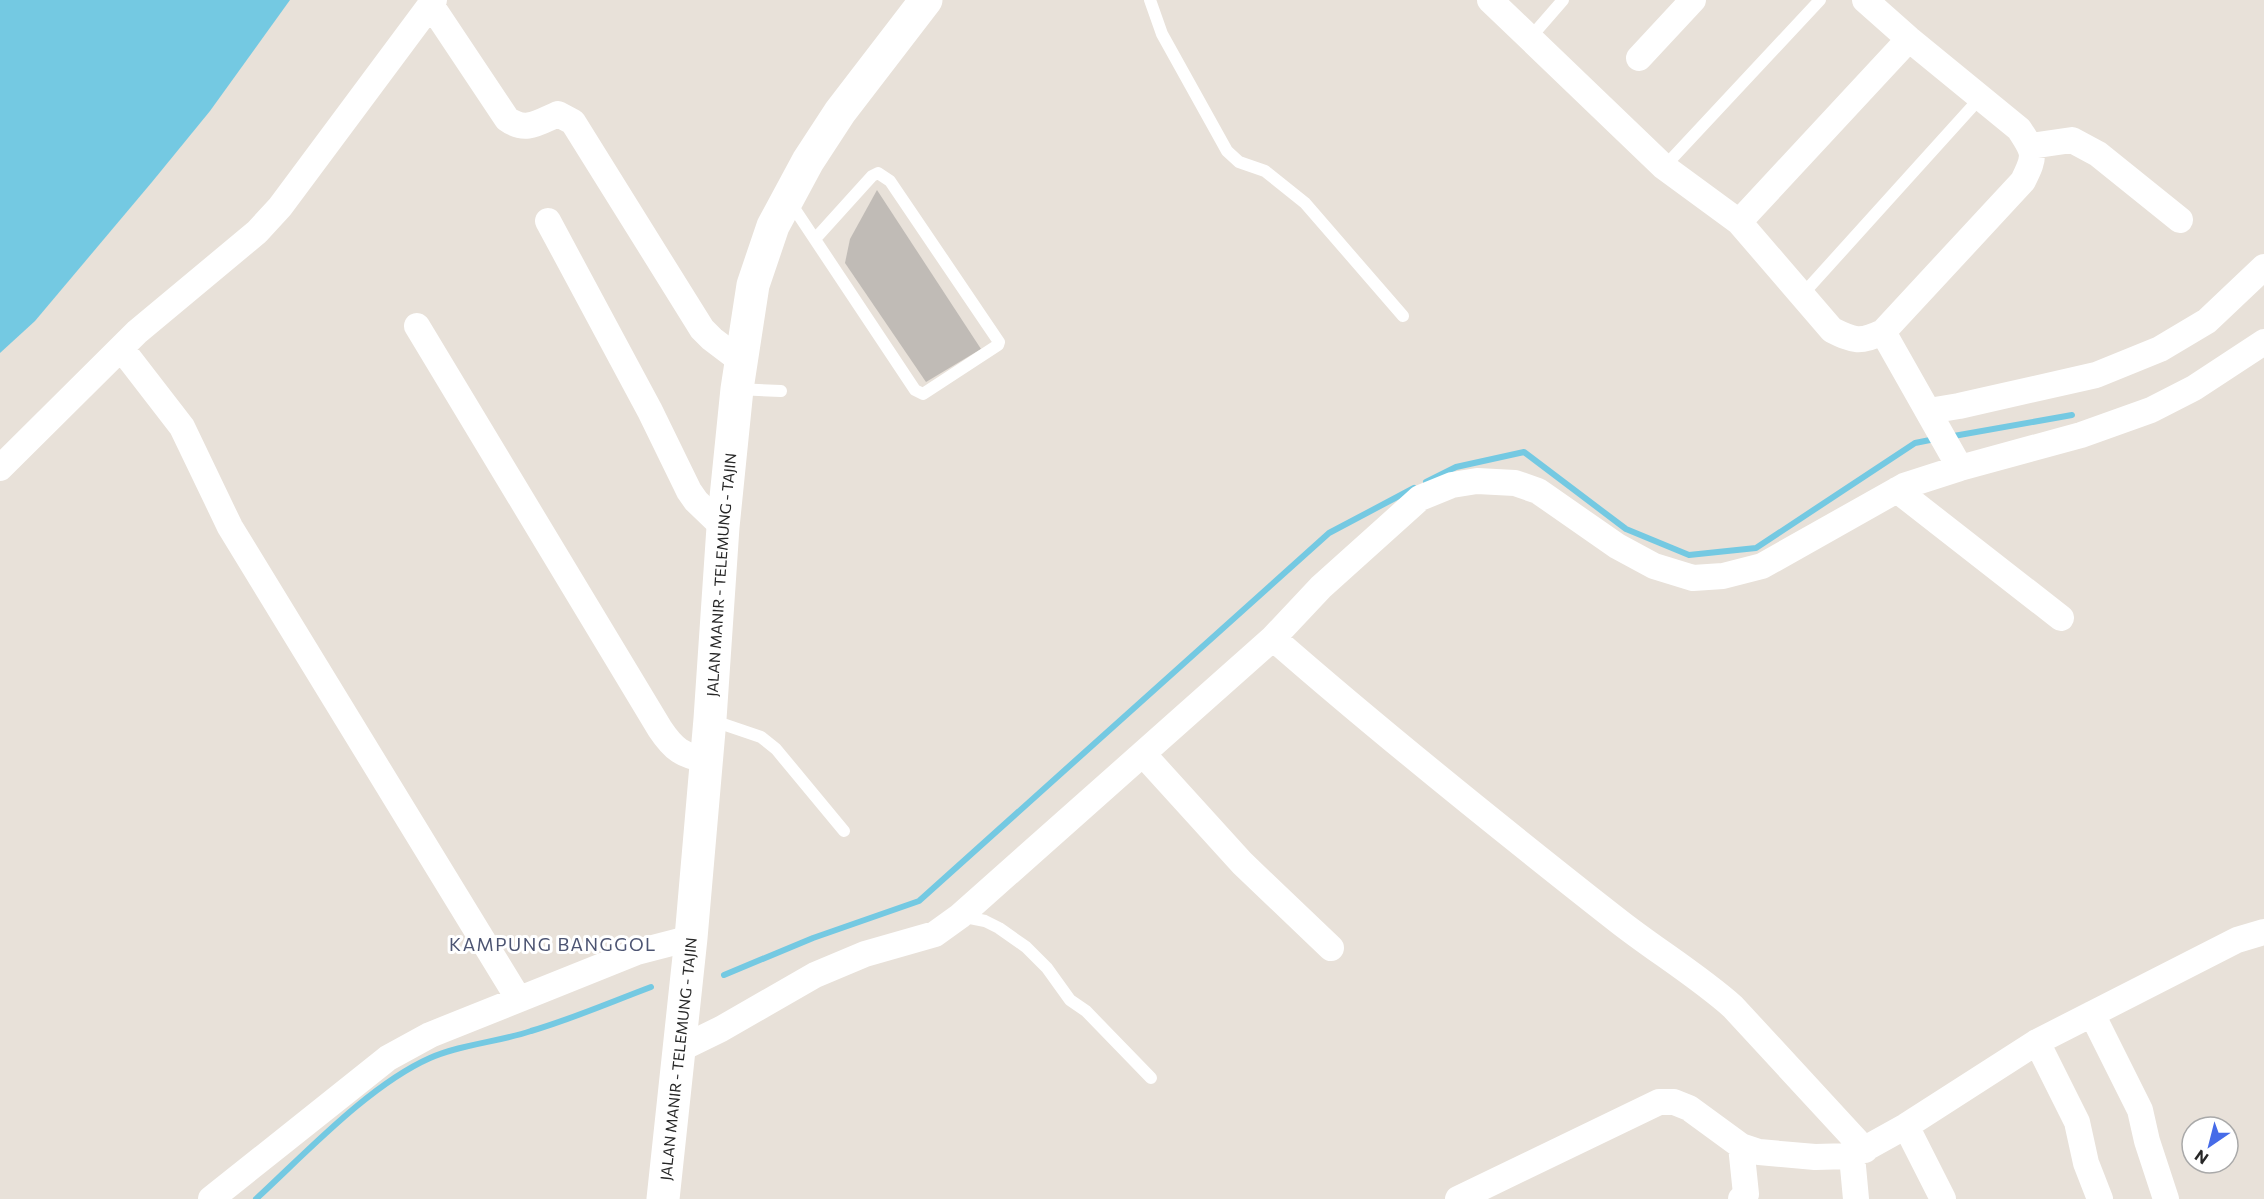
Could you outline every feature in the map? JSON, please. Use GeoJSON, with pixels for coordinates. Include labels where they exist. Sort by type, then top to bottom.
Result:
{"type":"FeatureCollection","features":[{"type":"Feature","properties":{"kind":"main road","name":"JALAN MANIR - TELEMUNG - TAJIN"},"geometry":{"type":"LineString","coordinates":[[663,1199],[691,938],[710,719],[723,527],[739,375],[753,285],[773,226],[787,198],[840,112],[926,0]]}},
{"type":"Feature","properties":{"kind":"street"},"geometry":{"type":"LineString","coordinates":[[1490,0],[1664,167],[1739,222],[1832,330],[1851,340],[1867,340],[1883,332],[2023,181],[2033,162],[2031,146],[2019,129],[1865,0]]}},
{"type":"Feature","properties":{"kind":"street"},"geometry":{"type":"LineString","coordinates":[[1639,58],[1693,0]]}},
{"type":"Feature","properties":{"kind":"street"},"geometry":{"type":"LineString","coordinates":[[0,468],[137,332],[257,232],[280,207],[433,2],[507,119],[517,126],[526,127],[558,114],[573,122],[702,329],[739,375]]}},
{"type":"Feature","properties":{"kind":"street"},"geometry":{"type":"LineString","coordinates":[[1739,222],[1909,39]]}},
{"type":"Feature","properties":{"kind":"street"},"geometry":{"type":"LineString","coordinates":[[2031,146],[2072,140],[2098,154],[2180,220]]}},
{"type":"Feature","properties":{"kind":"street"},"geometry":{"type":"LineString","coordinates":[[548,221],[645,401],[689,491],[723,527]]}},
{"type":"Feature","properties":{"kind":"street"},"geometry":{"type":"LineString","coordinates":[[1931,416],[1959,406],[2096,375],[2160,349],[2207,321],[2264,267]]}},
{"type":"Feature","properties":{"kind":"street"},"geometry":{"type":"LineString","coordinates":[[417,326],[671,746],[687,756],[706,760]]}},
{"type":"Feature","properties":{"kind":"street"},"geometry":{"type":"LineString","coordinates":[[1883,332],[1954,457]]}},
{"type":"Feature","properties":{"kind":"street"},"geometry":{"type":"LineString","coordinates":[[680,1049],[721,1029],[815,975],[865,954],[935,934],[960,916],[1273,638],[1321,587],[1420,498],[1452,485],[1477,481],[1515,483],[1538,491],[1617,546],[1654,566],[1693,578],[1723,576],[1762,566],[1954,457],[2082,435],[2151,410],[2194,388],[2264,342]]}},
{"type":"Feature","properties":{"kind":"street"},"geometry":{"type":"LineString","coordinates":[[121,348],[182,427],[230,527],[518,998]]}},
{"type":"Feature","properties":{"kind":"street"},"geometry":{"type":"LineString","coordinates":[[1897,490],[2061,618]]}},
{"type":"Feature","properties":{"kind":"street"},"geometry":{"type":"LineString","coordinates":[[1273,638],[1377,729],[1620,922],[1715,991],[1733,1007],[1859,1153],[1856,1199]]}},
{"type":"Feature","properties":{"kind":"street"},"geometry":{"type":"LineString","coordinates":[[1143,754],[1242,863],[1331,948]]}},
{"type":"Feature","properties":{"kind":"street"},"geometry":{"type":"LineString","coordinates":[[1458,1199],[1659,1102],[1674,1102],[1689,1108],[1741,1146],[1759,1152],[1815,1157],[1859,1153],[1906,1126],[2037,1042],[2237,940],[2264,932]]}},
{"type":"Feature","properties":{"kind":"street"},"geometry":{"type":"LineString","coordinates":[[211,1199],[388,1058],[430,1035],[637,952],[691,938]]}},
{"type":"Feature","properties":{"kind":"street"},"geometry":{"type":"LineString","coordinates":[[2092,1014],[2140,1110],[2147,1141],[2166,1199]]}},
{"type":"Feature","properties":{"kind":"street"},"geometry":{"type":"LineString","coordinates":[[2037,1042],[2077,1122],[2086,1163],[2100,1199]]}},
{"type":"Feature","properties":{"kind":"street"},"geometry":{"type":"LineString","coordinates":[[1906,1126],[1943,1199]]}},
{"type":"Feature","properties":{"kind":"street"},"geometry":{"type":"LineString","coordinates":[[1741,1146],[1745,1197]]}},
{"type":"Feature","properties":{"kind":"lane"},"geometry":{"type":"LineString","coordinates":[[1150,0],[1162,34],[1227,151],[1239,162],[1265,171],[1305,203],[1403,316]]}},
{"type":"Feature","properties":{"kind":"lane"},"geometry":{"type":"LineString","coordinates":[[1530,38],[1563,0]]}},
{"type":"Feature","properties":{"kind":"lane"},"geometry":{"type":"LineString","coordinates":[[1664,167],[1820,0]]}},
{"type":"Feature","properties":{"kind":"lane"},"geometry":{"type":"LineString","coordinates":[[1802,295],[1980,98]]}},
{"type":"Feature","properties":{"kind":"lane"},"geometry":{"type":"LineString","coordinates":[[787,198],[919,393],[923,393],[998,345],[999,342],[890,181],[884,176],[878,173],[872,176],[815,239]]}},
{"type":"Feature","properties":{"kind":"lane"},"geometry":{"type":"LineString","coordinates":[[739,375],[781,391]]}},
{"type":"Feature","properties":{"kind":"lane"},"geometry":{"type":"LineString","coordinates":[[710,719],[761,737],[776,749],[844,831]]}},
{"type":"Feature","properties":{"kind":"lane"},"geometry":{"type":"LineString","coordinates":[[960,916],[985,921],[1026,947],[1047,968],[1070,999],[1086,1011],[1151,1078]]}},
{"type":"Feature","properties":{"kind":"water"},"geometry":{"type":"Polygon","coordinates":[[[0,0],[290,0],[210,111],[152,182],[35,321],[0,353],[0,0]]]}},
{"type":"Feature","properties":{"kind":"building"},"geometry":{"type":"Polygon","coordinates":[[[877,190],[981,349],[926,382],[845,263],[850,239],[877,190]]]}},
{"type":"Feature","properties":{"kind":"waterway"},"geometry":{"type":"LineString","coordinates":[[1948,437],[2072,415]]}},
{"type":"Feature","properties":{"kind":"waterway"},"geometry":{"type":"LineString","coordinates":[[1426,482],[1456,467],[1524,452],[1626,529],[1689,555],[1756,548],[1915,443],[1935,439]]}},
{"type":"Feature","properties":{"kind":"waterway"},"geometry":{"type":"LineString","coordinates":[[724,975],[813,938],[919,901],[1329,533],[1414,488]]}},
{"type":"Feature","properties":{"kind":"waterway"},"geometry":{"type":"LineString","coordinates":[[256,1199],[338,1122],[384,1085],[407,1070],[442,1053],[518,1035],[576,1016],[651,987]]}},
{"type":"Feature","properties":{"kind":"district","name":"KAMPUNG BANGGOL"},"geometry":{"type":"Point","coordinates":[553,944]}}]}
